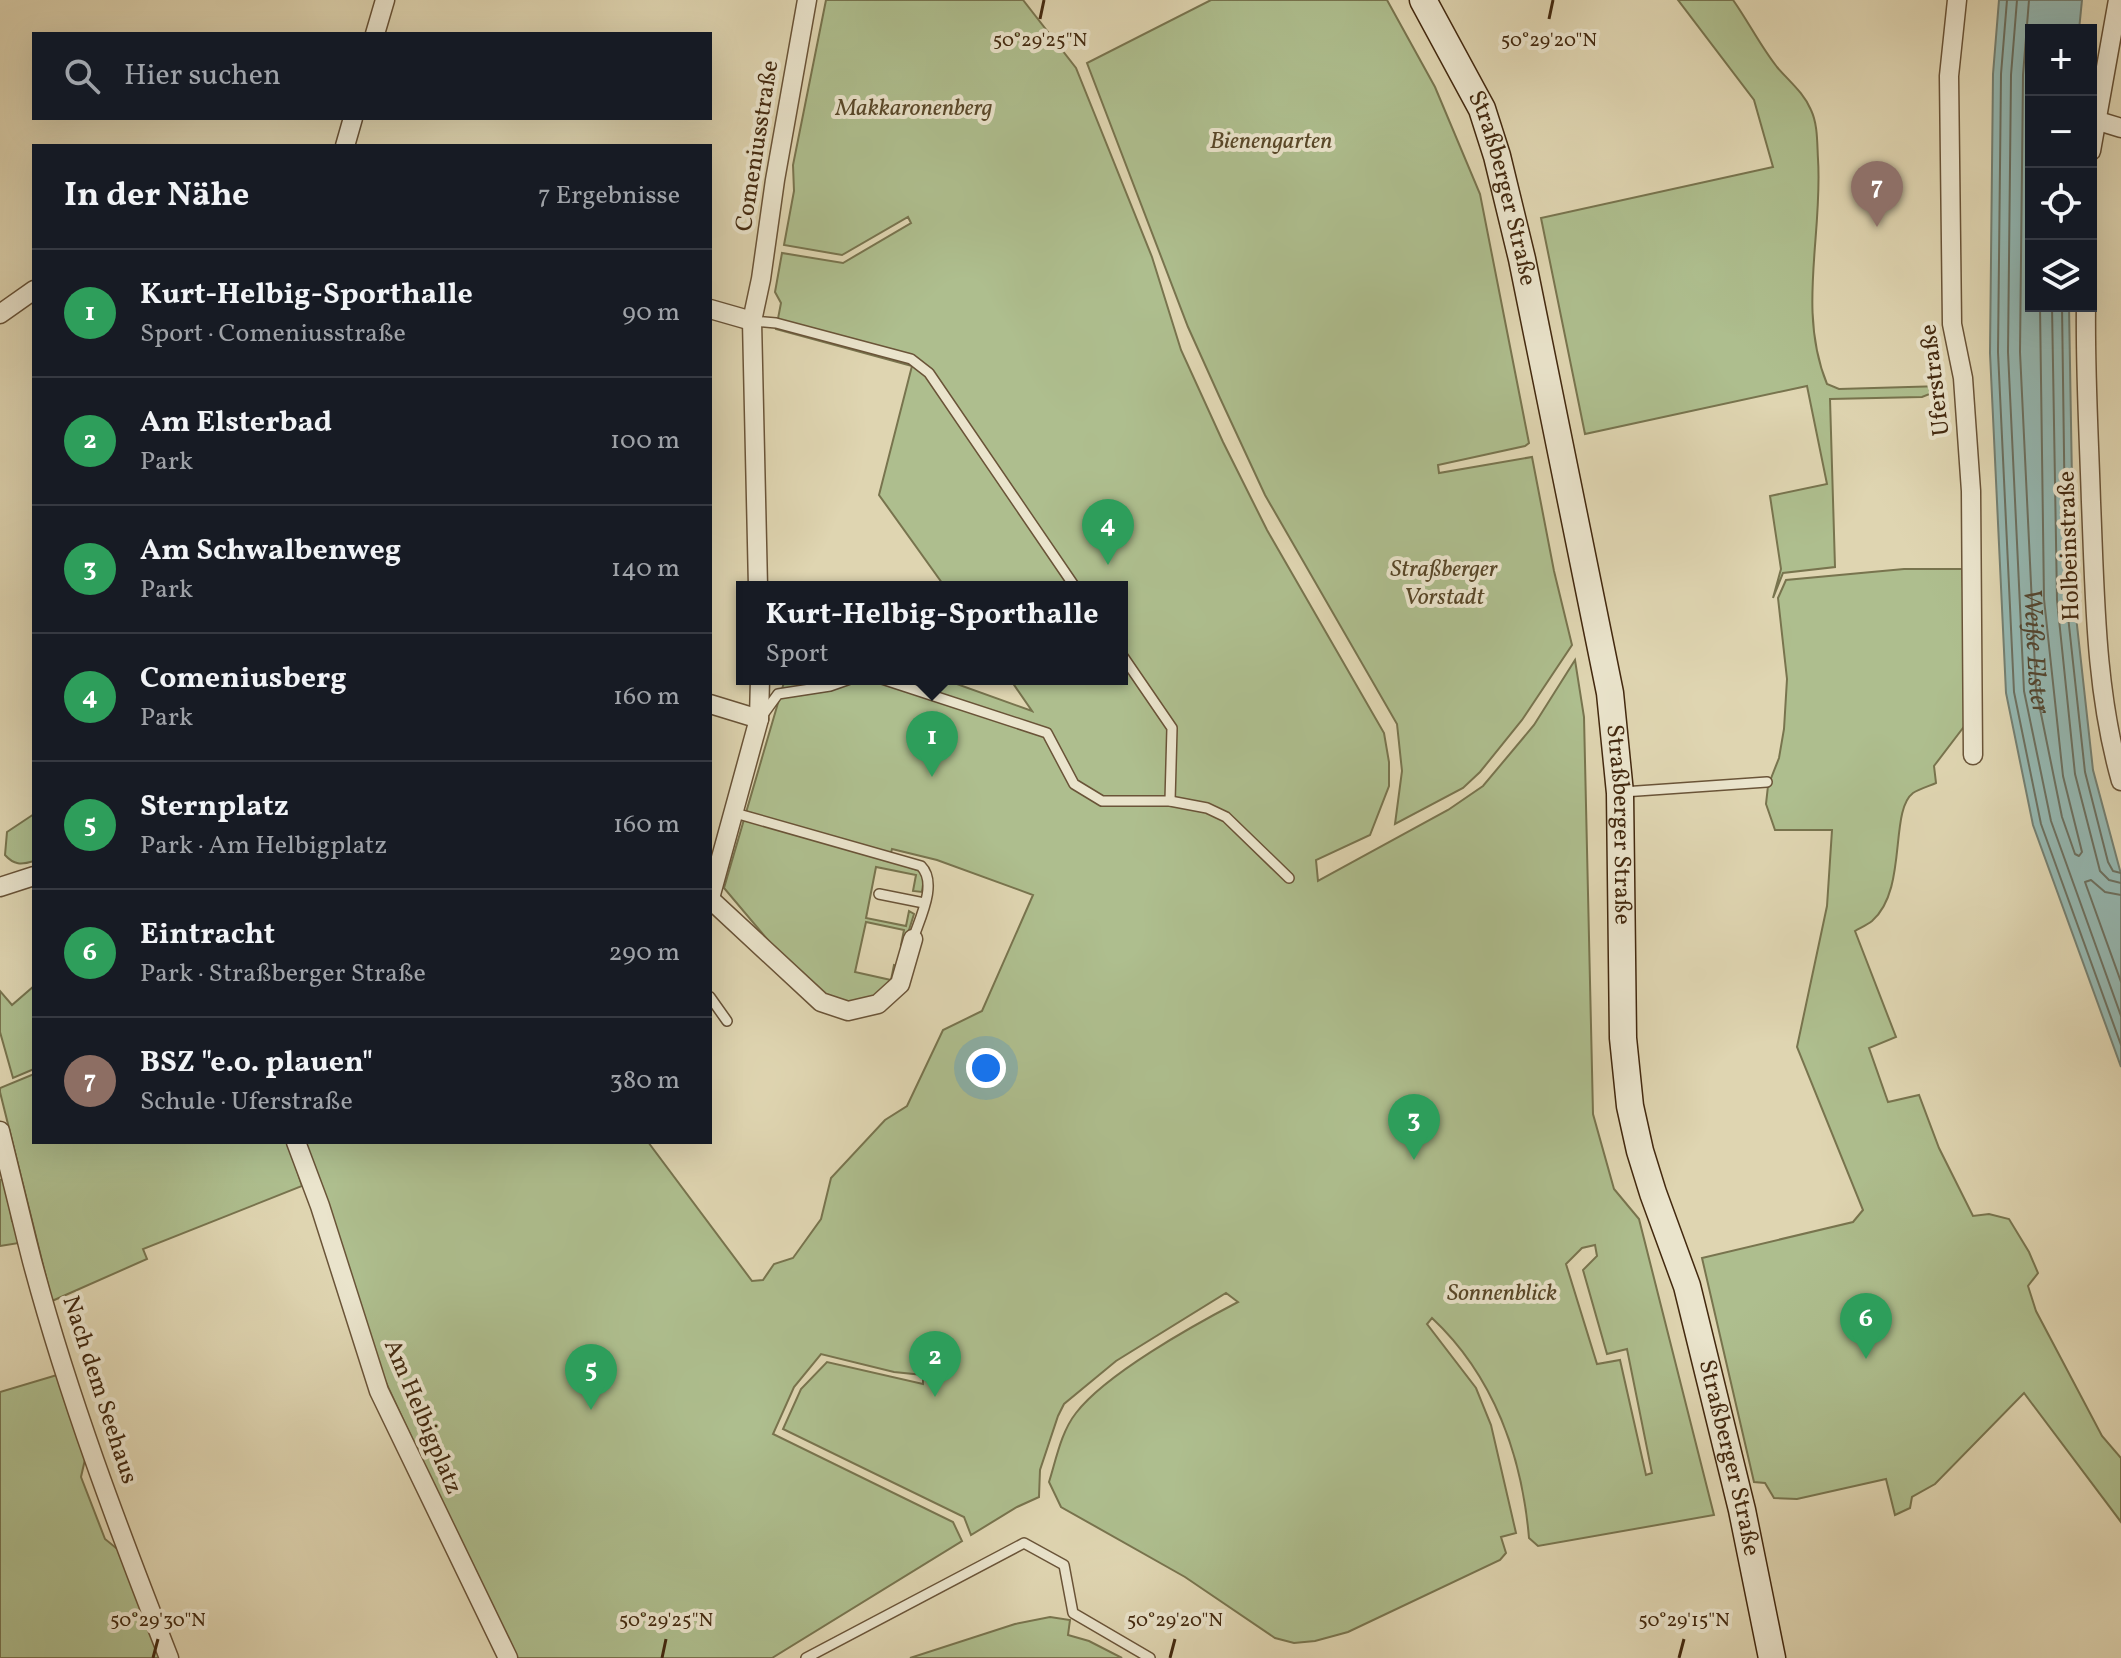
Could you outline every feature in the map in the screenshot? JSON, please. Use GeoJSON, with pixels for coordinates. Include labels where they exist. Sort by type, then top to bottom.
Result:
{"type":"FeatureCollection","features":[{"type":"Feature","properties":{"kind":"main road","name":"Straßberger Straße"},"geometry":{"type":"LineString","coordinates":[[1423,0],[1482,109],[1522,259],[1610,693],[1620,793],[1623,1038],[1630,1106],[1653,1193],[1687,1286],[1742,1510],[1772,1658]]}},
{"type":"Feature","properties":{"kind":"street"},"geometry":{"type":"LineString","coordinates":[[376,32],[385,0]]}},
{"type":"Feature","properties":{"kind":"street","name":"Comeniusstraße"},"geometry":{"type":"LineString","coordinates":[[758,581],[752,321],[807,0]]}},
{"type":"Feature","properties":{"kind":"street","name":"Uferstraße"},"geometry":{"type":"LineString","coordinates":[[1957,0],[1949,76],[1952,324],[1963,378],[1971,491],[1973,755]]}},
{"type":"Feature","properties":{"kind":"street"},"geometry":{"type":"LineString","coordinates":[[2097,110],[2118,0]]}},
{"type":"Feature","properties":{"kind":"street"},"geometry":{"type":"LineString","coordinates":[[346,144],[352,120]]}},
{"type":"Feature","properties":{"kind":"street"},"geometry":{"type":"LineString","coordinates":[[2097,121],[2121,128]]}},
{"type":"Feature","properties":{"kind":"street"},"geometry":{"type":"LineString","coordinates":[[0,314],[32,291]]}},
{"type":"Feature","properties":{"kind":"street"},"geometry":{"type":"LineString","coordinates":[[712,310],[752,321]]}},
{"type":"Feature","properties":{"kind":"street","name":"Holbeinstraße"},"geometry":{"type":"LineString","coordinates":[[2086,312],[2101,690],[2121,781]]}},
{"type":"Feature","properties":{"kind":"street"},"geometry":{"type":"LineString","coordinates":[[712,892],[759,719],[760,685]]}},
{"type":"Feature","properties":{"kind":"street"},"geometry":{"type":"LineString","coordinates":[[712,705],[759,719]]}},
{"type":"Feature","properties":{"kind":"street"},"geometry":{"type":"LineString","coordinates":[[0,887],[32,877]]}},
{"type":"Feature","properties":{"kind":"street"},"geometry":{"type":"LineString","coordinates":[[712,901],[821,1002],[848,1011],[878,1004],[900,984],[913,939]]}},
{"type":"Feature","properties":{"kind":"street","name":"Nach dem Seehaus"},"geometry":{"type":"LineString","coordinates":[[0,1131],[33,1264],[83,1424],[122,1539],[169,1658]]}},
{"type":"Feature","properties":{"kind":"street","name":"Am Helbigplatz"},"geometry":{"type":"LineString","coordinates":[[297,1144],[320,1206],[379,1391],[508,1658]]}},
{"type":"Feature","properties":{"kind":"lane"},"geometry":{"type":"LineString","coordinates":[[752,321],[776,323],[911,359],[929,373],[1071,581]]}},
{"type":"Feature","properties":{"kind":"lane"},"geometry":{"type":"LineString","coordinates":[[1128,664],[1172,728],[1170,801]]}},
{"type":"Feature","properties":{"kind":"lane"},"geometry":{"type":"LineString","coordinates":[[759,719],[778,694],[833,685]]}},
{"type":"Feature","properties":{"kind":"lane"},"geometry":{"type":"LineString","coordinates":[[900,685],[1047,733],[1074,784],[1102,801],[1170,801],[1207,808],[1226,817],[1289,878]]}},
{"type":"Feature","properties":{"kind":"lane"},"geometry":{"type":"LineString","coordinates":[[1620,793],[1767,782]]}},
{"type":"Feature","properties":{"kind":"lane"},"geometry":{"type":"LineString","coordinates":[[735,813],[921,866],[928,873],[929,884],[913,939]]}},
{"type":"Feature","properties":{"kind":"lane"},"geometry":{"type":"LineString","coordinates":[[879,894],[924,903]]}},
{"type":"Feature","properties":{"kind":"lane"},"geometry":{"type":"LineString","coordinates":[[712,1000],[727,1021]]}},
{"type":"Feature","properties":{"kind":"lane"},"geometry":{"type":"LineString","coordinates":[[806,1658],[1024,1543],[1064,1565],[1073,1613],[1150,1658]]}},
{"type":"Feature","properties":{"kind":"green space"},"geometry":{"type":"Polygon","coordinates":[[[826,0],[1023,0],[1076,68],[1152,257],[1181,350],[1223,442],[1267,530],[1384,733],[1389,786],[1370,835],[1316,860],[1318,881],[1448,810],[1483,786],[1534,725],[1575,660],[1584,717],[1593,1114],[1614,1189],[1639,1219],[1714,1515],[1538,1546],[1529,1538],[1520,1477],[1512,1448],[1488,1391],[1454,1341],[1432,1318],[1427,1324],[1476,1388],[1491,1425],[1516,1533],[1501,1537],[1506,1553],[1500,1560],[1348,1632],[1294,1643],[1275,1638],[1185,1577],[1061,1507],[1049,1482],[1066,1429],[1090,1398],[1151,1352],[1238,1302],[1226,1293],[1116,1361],[1064,1404],[1040,1470],[1039,1497],[971,1535],[964,1517],[783,1429],[801,1389],[827,1362],[923,1384],[923,1375],[894,1372],[821,1354],[794,1387],[773,1434],[953,1522],[962,1541],[772,1658],[514,1658],[375,1359],[304,1144],[649,1144],[752,1281],[763,1280],[774,1264],[793,1258],[821,1219],[831,1178],[885,1120],[907,1106],[943,1030],[982,1011],[1033,895],[937,860],[892,849],[889,860],[920,871],[924,877],[922,892],[913,891],[916,875],[876,867],[866,918],[906,926],[909,911],[914,914],[904,946],[901,945],[904,930],[866,922],[855,972],[891,980],[894,965],[897,966],[894,980],[878,995],[854,1004],[826,997],[789,965],[724,888],[783,685],[960,685],[1032,711],[1014,685],[1128,685],[1128,581],[941,581],[879,495],[912,366],[776,329],[781,303],[775,292],[782,253],[843,263],[911,223],[908,217],[842,255],[784,245],[794,191],[793,165],[826,0]],[[1595,1245],[1582,1248],[1566,1264],[1597,1364],[1620,1360],[1646,1475],[1652,1473],[1627,1349],[1607,1354],[1583,1270],[1597,1256],[1595,1245]]]}},
{"type":"Feature","properties":{"kind":"green space"},"geometry":{"type":"Polygon","coordinates":[[[1211,0],[1387,0],[1435,87],[1480,194],[1529,443],[1438,465],[1439,473],[1532,457],[1572,645],[1522,720],[1480,772],[1463,788],[1395,824],[1402,771],[1397,724],[1265,495],[1188,327],[1087,63],[1211,0]]]}},
{"type":"Feature","properties":{"kind":"green space"},"geometry":{"type":"Polygon","coordinates":[[[1678,0],[1733,0],[1771,59],[1804,98],[1813,116],[1817,134],[1819,187],[1812,301],[1818,356],[1827,384],[1839,389],[1945,388],[1922,397],[1830,399],[1835,567],[1783,573],[1773,598],[1781,569],[1770,496],[1827,484],[1807,386],[1585,434],[1541,218],[1773,167],[1754,100],[1678,0]]]}},
{"type":"Feature","properties":{"kind":"green space"},"geometry":{"type":"Polygon","coordinates":[[[1904,569],[1962,569],[1969,720],[1934,766],[1936,783],[1913,793],[1906,802],[1890,890],[1883,907],[1872,921],[1855,931],[1896,1037],[1869,1048],[1888,1102],[1919,1095],[1939,1148],[1973,1216],[1989,1214],[2009,1219],[2029,1252],[2038,1273],[2028,1286],[2036,1311],[2102,1436],[2121,1458],[2121,1522],[2024,1393],[1935,1484],[1912,1497],[1910,1508],[1895,1515],[1886,1479],[1797,1499],[1774,1498],[1765,1483],[1754,1482],[1702,1258],[1853,1222],[1863,1210],[1797,1047],[1827,906],[1832,830],[1775,830],[1766,804],[1784,729],[1787,679],[1778,598],[1786,580],[1904,569]]]}},
{"type":"Feature","properties":{"kind":"green space"},"geometry":{"type":"Polygon","coordinates":[[[32,815],[32,861],[15,862],[5,855],[7,832],[32,815]]]}},
{"type":"Feature","properties":{"kind":"green space"},"geometry":{"type":"Polygon","coordinates":[[[32,988],[32,1070],[13,1078],[0,1032],[0,991],[12,1005],[32,988]]]}},
{"type":"Feature","properties":{"kind":"green space"},"geometry":{"type":"Polygon","coordinates":[[[32,1075],[32,1144],[289,1144],[302,1186],[143,1249],[147,1259],[52,1301],[0,1088],[32,1075]]]}},
{"type":"Feature","properties":{"kind":"green space"},"geometry":{"type":"Polygon","coordinates":[[[3,1179],[12,1221],[19,1224],[19,1243],[0,1246],[0,1180],[3,1179]]]}},
{"type":"Feature","properties":{"kind":"green space"},"geometry":{"type":"Polygon","coordinates":[[[57,1375],[86,1455],[81,1477],[105,1539],[121,1552],[163,1658],[0,1658],[0,1392],[57,1375]]]}},
{"type":"Feature","properties":{"kind":"green space"},"geometry":{"type":"Polygon","coordinates":[[[1050,1617],[1070,1620],[1068,1635],[1089,1641],[1122,1658],[910,1658],[1015,1624],[1050,1617]]]}},
{"type":"Feature","properties":{"kind":"water","name":"Weiße Elster"},"geometry":{"type":"Polygon","coordinates":[[[1999,0],[2082,0],[2080,24],[2025,24],[2025,312],[2069,312],[2074,598],[2093,770],[2121,874],[2121,1067],[2033,825],[2006,693],[1990,353],[1993,74],[1999,0]]]}},
{"type":"Feature","properties":{"kind":"place","name":"BSZ \"e.o. plauen\""},"geometry":{"type":"Point","coordinates":[1877,227]}},
{"type":"Feature","properties":{"kind":"place","name":"Comeniusberg"},"geometry":{"type":"Point","coordinates":[1108,565]}},
{"type":"Feature","properties":{"kind":"place","name":"Kurt-Helbig-Sporthalle"},"geometry":{"type":"Point","coordinates":[932,777]}},
{"type":"Feature","properties":{"kind":"place","name":"Am Schwalbenweg"},"geometry":{"type":"Point","coordinates":[1414,1160]}},
{"type":"Feature","properties":{"kind":"place","name":"Eintracht"},"geometry":{"type":"Point","coordinates":[1866,1359]}},
{"type":"Feature","properties":{"kind":"place","name":"Am Elsterbad"},"geometry":{"type":"Point","coordinates":[935,1397]}},
{"type":"Feature","properties":{"kind":"place","name":"Sternplatz"},"geometry":{"type":"Point","coordinates":[591,1410]}},
{"type":"Feature","properties":{"kind":"park label","name":"Makkaronenberg"},"geometry":{"type":"Point","coordinates":[914,109]}},
{"type":"Feature","properties":{"kind":"park label","name":"Bienengarten"},"geometry":{"type":"Point","coordinates":[1271,142]}},
{"type":"Feature","properties":{"kind":"park label","name":"Straßberger Vorstadt"},"geometry":{"type":"Point","coordinates":[1444,584]}},
{"type":"Feature","properties":{"kind":"park label","name":"Sonnenblick"},"geometry":{"type":"Point","coordinates":[1502,1294]}}]}
